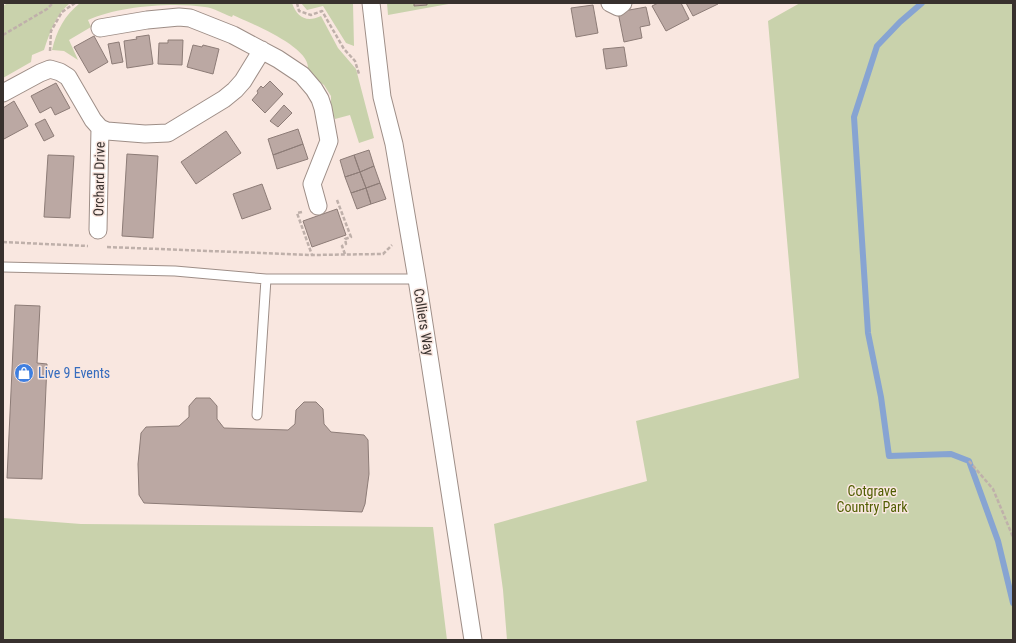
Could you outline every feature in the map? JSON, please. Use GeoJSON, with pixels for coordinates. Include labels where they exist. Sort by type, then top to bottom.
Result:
{"type":"FeatureCollection","features":[{"type":"Feature","properties":{"kind":"street"},"geometry":{"type":"LineString","coordinates":[[610,3],[618,7],[623,3]]}},
{"type":"Feature","properties":{"kind":"street","name":"Colliers Way"},"geometry":{"type":"LineString","coordinates":[[371,4],[382,96],[394,144],[417,279],[473,640]]}},
{"type":"Feature","properties":{"kind":"street"},"geometry":{"type":"LineString","coordinates":[[100,28],[148,20],[179,17],[190,18],[262,50],[302,75],[314,88],[323,108],[329,141],[312,184],[318,206]]}},
{"type":"Feature","properties":{"kind":"street","name":"Orchard Drive"},"geometry":{"type":"LineString","coordinates":[[50,69],[60,72],[68,77],[93,120],[100,128],[107,131],[151,134],[168,133],[224,99],[235,90],[243,81],[262,50]]}},
{"type":"Feature","properties":{"kind":"street"},"geometry":{"type":"LineString","coordinates":[[3,93],[50,69]]}},
{"type":"Feature","properties":{"kind":"street","name":"Orchard Drive"},"geometry":{"type":"LineString","coordinates":[[97,238],[100,128]]}},
{"type":"Feature","properties":{"kind":"lane"},"geometry":{"type":"LineString","coordinates":[[3,267],[175,271],[266,279],[417,279]]}},
{"type":"Feature","properties":{"kind":"lane"},"geometry":{"type":"LineString","coordinates":[[257,415],[266,279]]}},
{"type":"Feature","properties":{"kind":"path"},"geometry":{"type":"LineString","coordinates":[[3,35],[47,9],[53,3]]}},
{"type":"Feature","properties":{"kind":"path"},"geometry":{"type":"LineString","coordinates":[[50,69],[51,31],[62,12],[75,3]]}},
{"type":"Feature","properties":{"kind":"path"},"geometry":{"type":"LineString","coordinates":[[297,3],[299,11],[311,15],[322,11],[344,48],[355,61],[361,81]]}},
{"type":"Feature","properties":{"kind":"path"},"geometry":{"type":"LineString","coordinates":[[312,255],[297,214],[337,200],[351,237],[345,239],[346,244],[342,246],[345,254]]}},
{"type":"Feature","properties":{"kind":"path"},"geometry":{"type":"LineString","coordinates":[[3,242],[97,238]]}},
{"type":"Feature","properties":{"kind":"path"},"geometry":{"type":"LineString","coordinates":[[103,247],[312,255],[383,254],[393,244]]}},
{"type":"Feature","properties":{"kind":"path"},"geometry":{"type":"LineString","coordinates":[[970,461],[993,489],[1013,537]]}},
{"type":"Feature","properties":{"kind":"green space"},"geometry":{"type":"Polygon","coordinates":[[[8,3],[70,3],[60,13],[44,50],[32,55],[31,62],[3,78],[3,6],[8,3]]]}},
{"type":"Feature","properties":{"kind":"green space"},"geometry":{"type":"Polygon","coordinates":[[[80,3],[292,3],[299,15],[307,19],[321,16],[338,48],[356,69],[374,138],[359,143],[350,115],[335,119],[331,110],[331,96],[324,85],[318,81],[308,68],[306,60],[289,44],[264,29],[233,15],[232,17],[208,8],[178,5],[146,6],[100,15],[88,20],[91,27],[69,40],[78,60],[64,51],[52,50],[56,36],[65,18],[80,3]]]}},
{"type":"Feature","properties":{"kind":"green space"},"geometry":{"type":"Polygon","coordinates":[[[301,3],[353,3],[354,46],[346,43],[323,6],[307,10],[301,3]]]}},
{"type":"Feature","properties":{"kind":"green space"},"geometry":{"type":"Polygon","coordinates":[[[387,3],[414,3],[414,6],[426,5],[426,3],[454,3],[388,15],[387,3]]]}},
{"type":"Feature","properties":{"kind":"green space","name":"Cotgrave Country Park"},"geometry":{"type":"Polygon","coordinates":[[[800,3],[1013,3],[1013,640],[507,640],[503,590],[494,524],[647,481],[636,421],[799,378],[768,21],[800,3]]]}},
{"type":"Feature","properties":{"kind":"green space"},"geometry":{"type":"Polygon","coordinates":[[[3,518],[81,524],[433,527],[447,640],[3,640],[3,518]]]}},
{"type":"Feature","properties":{"kind":"building"},"geometry":{"type":"Polygon","coordinates":[[[414,3],[427,3],[427,5],[414,6],[414,3]]]}},
{"type":"Feature","properties":{"kind":"building"},"geometry":{"type":"Polygon","coordinates":[[[658,3],[681,3],[689,19],[666,31],[652,6],[658,3]]]}},
{"type":"Feature","properties":{"kind":"building"},"geometry":{"type":"Polygon","coordinates":[[[686,3],[717,3],[718,4],[693,16],[686,3]]]}},
{"type":"Feature","properties":{"kind":"building"},"geometry":{"type":"Polygon","coordinates":[[[593,5],[598,33],[576,37],[571,8],[593,5]]]}},
{"type":"Feature","properties":{"kind":"building"},"geometry":{"type":"Polygon","coordinates":[[[646,7],[650,25],[640,27],[642,38],[624,42],[618,12],[646,7]]]}},
{"type":"Feature","properties":{"kind":"building"},"geometry":{"type":"Polygon","coordinates":[[[149,35],[153,64],[127,68],[124,41],[149,35]]]}},
{"type":"Feature","properties":{"kind":"building"},"geometry":{"type":"Polygon","coordinates":[[[94,36],[108,62],[89,73],[74,47],[94,36]]]}},
{"type":"Feature","properties":{"kind":"building"},"geometry":{"type":"Polygon","coordinates":[[[168,40],[183,40],[182,65],[158,64],[159,43],[168,43],[168,40]]]}},
{"type":"Feature","properties":{"kind":"building"},"geometry":{"type":"Polygon","coordinates":[[[119,42],[123,62],[112,64],[108,44],[119,42]]]}},
{"type":"Feature","properties":{"kind":"building"},"geometry":{"type":"Polygon","coordinates":[[[193,45],[202,47],[203,45],[219,49],[213,74],[187,67],[193,45]]]}},
{"type":"Feature","properties":{"kind":"building"},"geometry":{"type":"Polygon","coordinates":[[[624,47],[627,66],[606,69],[603,49],[624,47]]]}},
{"type":"Feature","properties":{"kind":"building"},"geometry":{"type":"Polygon","coordinates":[[[270,81],[283,94],[265,113],[252,100],[258,93],[257,91],[261,86],[263,88],[270,81]]]}},
{"type":"Feature","properties":{"kind":"building"},"geometry":{"type":"Polygon","coordinates":[[[56,83],[70,108],[55,115],[51,107],[40,113],[31,96],[56,83]]]}},
{"type":"Feature","properties":{"kind":"building"},"geometry":{"type":"Polygon","coordinates":[[[14,101],[28,126],[4,139],[3,108],[14,101]]]}},
{"type":"Feature","properties":{"kind":"building"},"geometry":{"type":"Polygon","coordinates":[[[284,105],[292,113],[278,127],[270,121],[284,105]]]}},
{"type":"Feature","properties":{"kind":"building"},"geometry":{"type":"Polygon","coordinates":[[[45,119],[54,136],[44,141],[35,124],[45,119]]]}},
{"type":"Feature","properties":{"kind":"building"},"geometry":{"type":"Polygon","coordinates":[[[298,129],[303,144],[273,155],[268,139],[298,129]]]}},
{"type":"Feature","properties":{"kind":"building"},"geometry":{"type":"Polygon","coordinates":[[[226,131],[241,153],[196,184],[181,162],[226,131]]]}},
{"type":"Feature","properties":{"kind":"building"},"geometry":{"type":"Polygon","coordinates":[[[303,144],[308,159],[277,169],[273,155],[303,144]]]}},
{"type":"Feature","properties":{"kind":"building"},"geometry":{"type":"Polygon","coordinates":[[[369,150],[374,166],[360,172],[354,155],[369,150]]]}},
{"type":"Feature","properties":{"kind":"building"},"geometry":{"type":"Polygon","coordinates":[[[127,154],[158,156],[153,238],[122,236],[127,154]]]}},
{"type":"Feature","properties":{"kind":"building"},"geometry":{"type":"Polygon","coordinates":[[[48,155],[74,156],[70,218],[44,217],[48,155]]]}},
{"type":"Feature","properties":{"kind":"building"},"geometry":{"type":"Polygon","coordinates":[[[354,155],[360,172],[345,177],[340,160],[354,155]]]}},
{"type":"Feature","properties":{"kind":"building"},"geometry":{"type":"Polygon","coordinates":[[[374,166],[380,183],[366,188],[360,172],[374,166]]]}},
{"type":"Feature","properties":{"kind":"building"},"geometry":{"type":"Polygon","coordinates":[[[360,172],[366,188],[351,193],[345,177],[360,172]]]}},
{"type":"Feature","properties":{"kind":"building"},"geometry":{"type":"Polygon","coordinates":[[[380,183],[386,199],[371,204],[366,188],[380,183]]]}},
{"type":"Feature","properties":{"kind":"building"},"geometry":{"type":"Polygon","coordinates":[[[262,184],[271,209],[242,219],[233,194],[262,184]]]}},
{"type":"Feature","properties":{"kind":"building"},"geometry":{"type":"Polygon","coordinates":[[[366,188],[371,204],[357,209],[351,193],[366,188]]]}},
{"type":"Feature","properties":{"kind":"building"},"geometry":{"type":"Polygon","coordinates":[[[337,209],[346,235],[312,247],[303,221],[337,209]]]}},
{"type":"Feature","properties":{"kind":"building"},"geometry":{"type":"Polygon","coordinates":[[[15,305],[40,306],[37,363],[47,364],[42,479],[7,478],[15,305]]]}},
{"type":"Feature","properties":{"kind":"building"},"geometry":{"type":"Polygon","coordinates":[[[196,398],[210,398],[217,406],[217,419],[224,428],[288,430],[295,424],[296,410],[304,402],[316,402],[323,409],[324,424],[331,432],[364,435],[368,440],[369,474],[365,504],[362,512],[144,503],[139,495],[138,464],[141,433],[146,427],[179,426],[189,417],[189,406],[196,398]]]}},
{"type":"Feature","properties":{"kind":"waterway"},"geometry":{"type":"LineString","coordinates":[[922,3],[900,22],[877,46],[854,117],[868,333],[881,397],[889,456],[951,454],[969,461],[998,541],[1013,603]]}},
{"type":"Feature","properties":{"kind":"place","name":"Live 9 Events"},"geometry":{"type":"Point","coordinates":[24,373]}}]}
